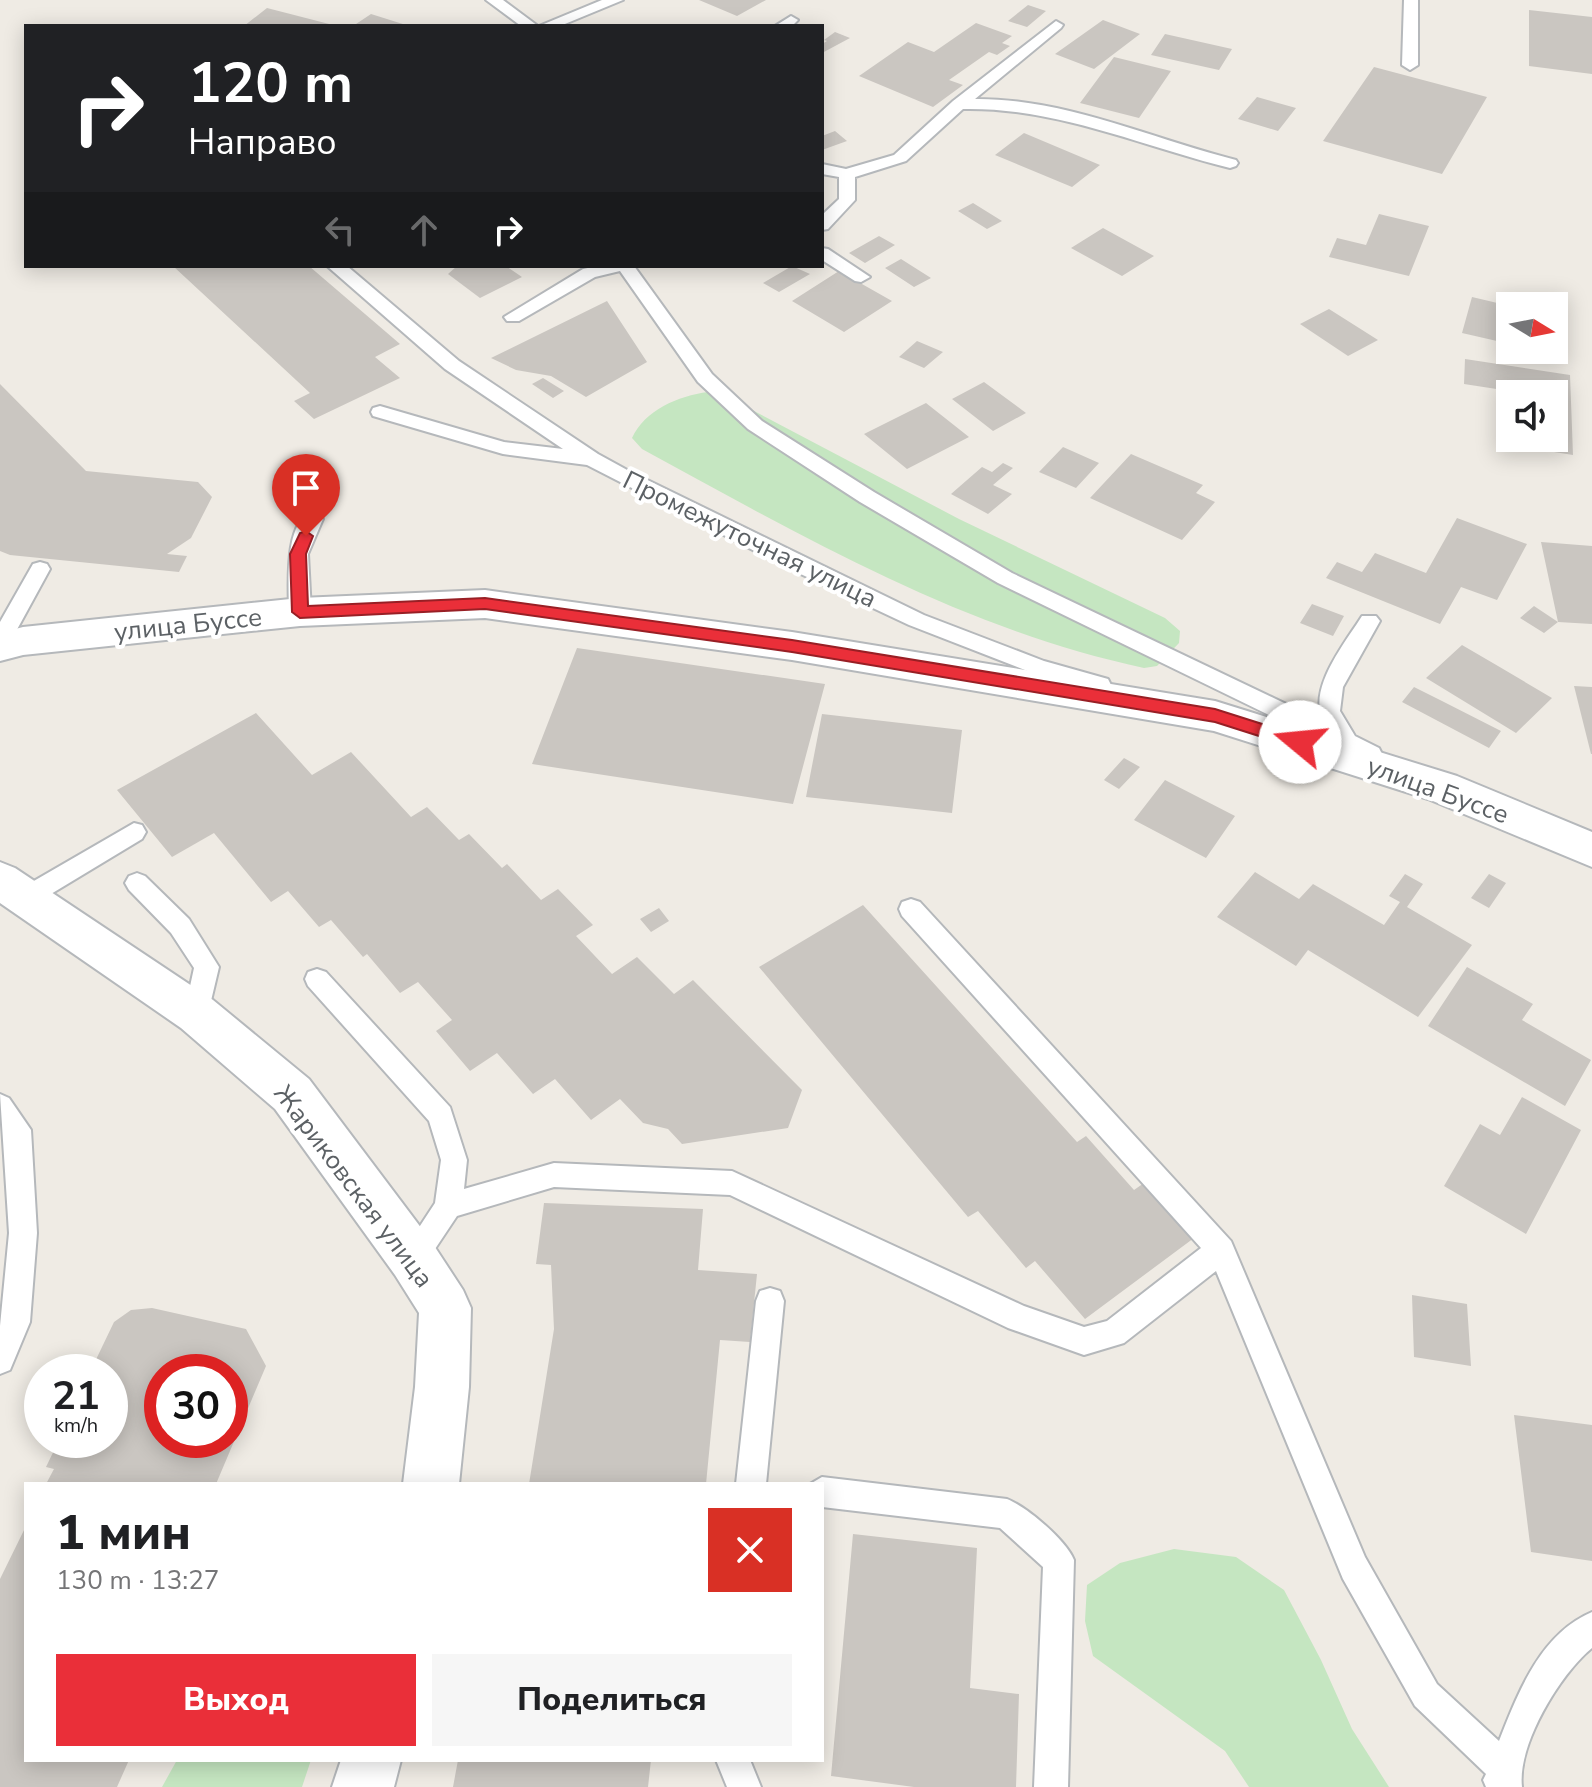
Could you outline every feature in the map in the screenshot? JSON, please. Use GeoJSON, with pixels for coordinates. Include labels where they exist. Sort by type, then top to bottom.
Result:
{"type":"FeatureCollection","features":[{"type":"Feature","properties":{"kind":"street","name":"улица Буссе"},"geometry":{"type":"LineString","coordinates":[[0,644],[300,612],[485,604],[792,646],[1215,716],[1442,787],[1592,850]]}},
{"type":"Feature","properties":{"kind":"street","name":"Жариковская улица"},"geometry":{"type":"LineString","coordinates":[[14,888],[197,1014],[292,1094],[413,1258],[445,1308],[442,1387],[431,1482]]}},
{"type":"Feature","properties":{"kind":"street"},"geometry":{"type":"LineString","coordinates":[[363,1787],[370,1762]]}},
{"type":"Feature","properties":{"kind":"lane"},"geometry":{"type":"LineString","coordinates":[[493,0],[528,24]]}},
{"type":"Feature","properties":{"kind":"lane"},"geometry":{"type":"LineString","coordinates":[[551,24],[616,0]]}},
{"type":"Feature","properties":{"kind":"lane"},"geometry":{"type":"LineString","coordinates":[[1410,65],[1411,0]]}},
{"type":"Feature","properties":{"kind":"lane"},"geometry":{"type":"LineString","coordinates":[[824,169],[847,174],[900,158],[959,104],[1056,25]]}},
{"type":"Feature","properties":{"kind":"lane"},"geometry":{"type":"LineString","coordinates":[[959,104],[987,103],[1035,109],[1230,163]]}},
{"type":"Feature","properties":{"kind":"lane"},"geometry":{"type":"LineString","coordinates":[[824,223],[847,200],[847,174]]}},
{"type":"Feature","properties":{"kind":"lane"},"geometry":{"type":"LineString","coordinates":[[824,254],[861,277]]}},
{"type":"Feature","properties":{"kind":"lane","name":"Промежуточная улица"},"geometry":{"type":"LineString","coordinates":[[338,268],[452,365],[591,459],[918,622],[1045,671],[1215,716]]}},
{"type":"Feature","properties":{"kind":"lane"},"geometry":{"type":"LineString","coordinates":[[513,317],[589,273],[613,268]]}},
{"type":"Feature","properties":{"kind":"lane"},"geometry":{"type":"LineString","coordinates":[[623,268],[705,378],[755,425],[867,497],[1005,578],[1442,787]]}},
{"type":"Feature","properties":{"kind":"lane"},"geometry":{"type":"LineString","coordinates":[[380,412],[503,448],[591,459]]}},
{"type":"Feature","properties":{"kind":"lane"},"geometry":{"type":"LineString","coordinates":[[300,612],[298,554],[313,519]]}},
{"type":"Feature","properties":{"kind":"lane"},"geometry":{"type":"LineString","coordinates":[[0,644],[40,569]]}},
{"type":"Feature","properties":{"kind":"lane"},"geometry":{"type":"LineString","coordinates":[[1347,743],[1329,711],[1332,687],[1369,621]]}},
{"type":"Feature","properties":{"kind":"lane"},"geometry":{"type":"LineString","coordinates":[[14,888],[134,832]]}},
{"type":"Feature","properties":{"kind":"lane"},"geometry":{"type":"LineString","coordinates":[[137,883],[180,926],[207,967],[197,1014]]}},
{"type":"Feature","properties":{"kind":"lane"},"geometry":{"type":"LineString","coordinates":[[911,909],[1221,1250],[1361,1582],[1426,1695],[1502,1781],[1529,1706],[1562,1652],[1592,1628]]}},
{"type":"Feature","properties":{"kind":"lane"},"geometry":{"type":"LineString","coordinates":[[317,979],[441,1115],[454,1160],[448,1207],[413,1258]]}},
{"type":"Feature","properties":{"kind":"lane"},"geometry":{"type":"LineString","coordinates":[[0,1106],[18,1130],[23,1233],[16,1322],[0,1360]]}},
{"type":"Feature","properties":{"kind":"lane"},"geometry":{"type":"LineString","coordinates":[[448,1207],[499,1189],[554,1175],[732,1183],[1018,1318],[1084,1341],[1114,1333],[1221,1250]]}},
{"type":"Feature","properties":{"kind":"lane"},"geometry":{"type":"LineString","coordinates":[[753,1482],[770,1301]]}},
{"type":"Feature","properties":{"kind":"lane"},"geometry":{"type":"LineString","coordinates":[[824,1492],[1007,1514],[1059,1560],[1051,1787]]}},
{"type":"Feature","properties":{"kind":"lane"},"geometry":{"type":"LineString","coordinates":[[734,1762],[744,1787]]}},
{"type":"Feature","properties":{"kind":"green space"},"geometry":{"type":"Polygon","coordinates":[[[708,392],[739,403],[959,519],[1165,618],[1180,631],[1179,643],[1157,666],[1144,668],[1012,630],[948,605],[824,547],[642,449],[632,438],[654,412],[685,397],[708,392]]]}},
{"type":"Feature","properties":{"kind":"green space"},"geometry":{"type":"Polygon","coordinates":[[[1174,1549],[1236,1557],[1284,1590],[1321,1660],[1352,1729],[1389,1787],[1249,1787],[1225,1751],[1093,1656],[1085,1621],[1087,1585],[1120,1563],[1174,1549]]]}},
{"type":"Feature","properties":{"kind":"green space"},"geometry":{"type":"Polygon","coordinates":[[[176,1762],[310,1762],[302,1787],[162,1787],[176,1762]]]}},
{"type":"Feature","properties":{"kind":"building"},"geometry":{"type":"Polygon","coordinates":[[[699,0],[766,0],[737,16],[699,0]]]}},
{"type":"Feature","properties":{"kind":"building"},"geometry":{"type":"Polygon","coordinates":[[[1028,5],[1046,11],[1027,27],[1008,21],[1028,5]]]}},
{"type":"Feature","properties":{"kind":"building"},"geometry":{"type":"Polygon","coordinates":[[[267,8],[329,24],[247,24],[267,8]]]}},
{"type":"Feature","properties":{"kind":"building"},"geometry":{"type":"Polygon","coordinates":[[[1529,10],[1592,17],[1592,74],[1529,66],[1529,10]]]}},
{"type":"Feature","properties":{"kind":"building"},"geometry":{"type":"Polygon","coordinates":[[[371,14],[403,24],[356,24],[371,14]]]}},
{"type":"Feature","properties":{"kind":"building"},"geometry":{"type":"Polygon","coordinates":[[[1103,20],[1140,34],[1094,69],[1055,54],[1103,20]]]}},
{"type":"Feature","properties":{"kind":"building"},"geometry":{"type":"Polygon","coordinates":[[[976,23],[1012,36],[1002,43],[1010,46],[997,55],[989,52],[949,80],[963,85],[933,107],[859,76],[908,42],[934,52],[976,23]]]}},
{"type":"Feature","properties":{"kind":"building"},"geometry":{"type":"Polygon","coordinates":[[[835,32],[850,38],[824,52],[824,43],[827,41],[824,40],[835,32]]]}},
{"type":"Feature","properties":{"kind":"building"},"geometry":{"type":"Polygon","coordinates":[[[1165,34],[1232,49],[1219,70],[1151,55],[1165,34]]]}},
{"type":"Feature","properties":{"kind":"building"},"geometry":{"type":"Polygon","coordinates":[[[1114,57],[1171,71],[1139,118],[1080,103],[1114,57]]]}},
{"type":"Feature","properties":{"kind":"building"},"geometry":{"type":"Polygon","coordinates":[[[1374,67],[1487,97],[1442,174],[1323,141],[1374,67]]]}},
{"type":"Feature","properties":{"kind":"building"},"geometry":{"type":"Polygon","coordinates":[[[1257,97],[1296,108],[1278,131],[1238,119],[1257,97]]]}},
{"type":"Feature","properties":{"kind":"building"},"geometry":{"type":"Polygon","coordinates":[[[835,131],[847,141],[824,149],[824,135],[835,131]]]}},
{"type":"Feature","properties":{"kind":"building"},"geometry":{"type":"Polygon","coordinates":[[[1024,133],[1100,165],[1072,187],[995,155],[1024,133]]]}},
{"type":"Feature","properties":{"kind":"building"},"geometry":{"type":"Polygon","coordinates":[[[973,203],[1002,221],[987,229],[958,211],[973,203]]]}},
{"type":"Feature","properties":{"kind":"building"},"geometry":{"type":"Polygon","coordinates":[[[1379,214],[1429,226],[1409,276],[1329,257],[1337,238],[1366,245],[1379,214]]]}},
{"type":"Feature","properties":{"kind":"building"},"geometry":{"type":"Polygon","coordinates":[[[1103,228],[1154,256],[1122,276],[1071,248],[1103,228]]]}},
{"type":"Feature","properties":{"kind":"building"},"geometry":{"type":"Polygon","coordinates":[[[879,236],[895,245],[865,263],[849,253],[879,236]]]}},
{"type":"Feature","properties":{"kind":"building"},"geometry":{"type":"Polygon","coordinates":[[[901,259],[931,278],[914,287],[885,268],[901,259]]]}},
{"type":"Feature","properties":{"kind":"building"},"geometry":{"type":"Polygon","coordinates":[[[175,268],[311,268],[400,344],[375,357],[400,378],[314,419],[294,401],[310,393],[175,268]]]}},
{"type":"Feature","properties":{"kind":"building"},"geometry":{"type":"Polygon","coordinates":[[[455,268],[509,268],[522,277],[480,298],[448,274],[455,268]]]}},
{"type":"Feature","properties":{"kind":"building"},"geometry":{"type":"Polygon","coordinates":[[[789,268],[810,274],[779,292],[763,283],[789,268]]]}},
{"type":"Feature","properties":{"kind":"building"},"geometry":{"type":"Polygon","coordinates":[[[839,271],[892,301],[844,332],[792,301],[839,271]]]}},
{"type":"Feature","properties":{"kind":"building"},"geometry":{"type":"Polygon","coordinates":[[[1472,297],[1496,303],[1496,341],[1462,333],[1472,297]]]}},
{"type":"Feature","properties":{"kind":"building"},"geometry":{"type":"Polygon","coordinates":[[[607,301],[647,362],[586,397],[551,376],[516,370],[491,358],[607,301]]]}},
{"type":"Feature","properties":{"kind":"building"},"geometry":{"type":"Polygon","coordinates":[[[1329,309],[1378,340],[1348,356],[1300,324],[1329,309]]]}},
{"type":"Feature","properties":{"kind":"building"},"geometry":{"type":"Polygon","coordinates":[[[917,341],[943,352],[924,368],[899,357],[917,341]]]}},
{"type":"Feature","properties":{"kind":"building"},"geometry":{"type":"Polygon","coordinates":[[[1465,359],[1570,375],[1573,455],[1554,452],[1568,452],[1568,380],[1496,380],[1496,389],[1464,384],[1465,359]]]}},
{"type":"Feature","properties":{"kind":"building"},"geometry":{"type":"Polygon","coordinates":[[[543,378],[564,391],[553,398],[532,384],[543,378]]]}},
{"type":"Feature","properties":{"kind":"building"},"geometry":{"type":"Polygon","coordinates":[[[984,382],[1026,413],[993,431],[952,399],[984,382]]]}},
{"type":"Feature","properties":{"kind":"building"},"geometry":{"type":"Polygon","coordinates":[[[0,384],[86,471],[198,482],[212,497],[191,538],[167,554],[187,556],[179,572],[10,555],[0,551],[0,384]]]}},
{"type":"Feature","properties":{"kind":"building"},"geometry":{"type":"Polygon","coordinates":[[[926,403],[969,437],[907,469],[864,434],[926,403]]]}},
{"type":"Feature","properties":{"kind":"building"},"geometry":{"type":"Polygon","coordinates":[[[1063,447],[1099,463],[1076,488],[1039,472],[1063,447]]]}},
{"type":"Feature","properties":{"kind":"building"},"geometry":{"type":"Polygon","coordinates":[[[1131,454],[1203,485],[1196,493],[1215,502],[1182,540],[1090,498],[1131,454]]]}},
{"type":"Feature","properties":{"kind":"building"},"geometry":{"type":"Polygon","coordinates":[[[1003,463],[1013,468],[993,485],[1012,494],[988,514],[951,494],[982,467],[992,472],[1003,463]]]}},
{"type":"Feature","properties":{"kind":"building"},"geometry":{"type":"Polygon","coordinates":[[[1457,518],[1527,544],[1497,600],[1461,587],[1440,624],[1326,578],[1337,562],[1362,572],[1375,553],[1426,573],[1457,518]]]}},
{"type":"Feature","properties":{"kind":"building"},"geometry":{"type":"Polygon","coordinates":[[[1541,542],[1592,546],[1592,624],[1558,622],[1541,542]]]}},
{"type":"Feature","properties":{"kind":"building"},"geometry":{"type":"Polygon","coordinates":[[[1312,604],[1344,616],[1333,636],[1300,623],[1312,604]]]}},
{"type":"Feature","properties":{"kind":"building"},"geometry":{"type":"Polygon","coordinates":[[[1534,606],[1558,622],[1544,633],[1520,618],[1534,606]]]}},
{"type":"Feature","properties":{"kind":"building"},"geometry":{"type":"Polygon","coordinates":[[[1462,645],[1552,698],[1516,733],[1426,678],[1462,645]]]}},
{"type":"Feature","properties":{"kind":"building"},"geometry":{"type":"Polygon","coordinates":[[[577,648],[825,684],[793,804],[532,764],[577,648]]]}},
{"type":"Feature","properties":{"kind":"building"},"geometry":{"type":"Polygon","coordinates":[[[1574,686],[1592,687],[1592,754],[1591,754],[1574,686]]]}},
{"type":"Feature","properties":{"kind":"building"},"geometry":{"type":"Polygon","coordinates":[[[1414,687],[1501,731],[1489,748],[1402,702],[1414,687]]]}},
{"type":"Feature","properties":{"kind":"building"},"geometry":{"type":"Polygon","coordinates":[[[256,713],[312,775],[351,752],[411,817],[427,807],[459,840],[469,834],[502,868],[507,864],[541,900],[558,889],[593,925],[576,936],[612,974],[637,957],[674,994],[693,980],[802,1090],[788,1128],[682,1144],[668,1129],[643,1123],[620,1099],[591,1120],[555,1079],[533,1094],[497,1053],[470,1071],[436,1031],[452,1020],[418,982],[400,993],[367,954],[363,957],[331,920],[319,927],[288,891],[271,902],[214,833],[172,857],[117,790],[256,713]]]}},
{"type":"Feature","properties":{"kind":"building"},"geometry":{"type":"Polygon","coordinates":[[[822,714],[962,730],[952,813],[806,797],[822,714]]]}},
{"type":"Feature","properties":{"kind":"building"},"geometry":{"type":"Polygon","coordinates":[[[1124,758],[1140,767],[1119,789],[1104,780],[1124,758]]]}},
{"type":"Feature","properties":{"kind":"building"},"geometry":{"type":"Polygon","coordinates":[[[1165,780],[1235,816],[1206,858],[1134,820],[1165,780]]]}},
{"type":"Feature","properties":{"kind":"building"},"geometry":{"type":"Polygon","coordinates":[[[1255,872],[1299,899],[1313,884],[1384,925],[1400,902],[1389,896],[1405,874],[1423,884],[1407,907],[1472,945],[1418,1017],[1308,950],[1296,966],[1217,917],[1255,872]]]}},
{"type":"Feature","properties":{"kind":"building"},"geometry":{"type":"Polygon","coordinates":[[[1489,874],[1506,883],[1489,908],[1471,898],[1489,874]]]}},
{"type":"Feature","properties":{"kind":"building"},"geometry":{"type":"Polygon","coordinates":[[[863,905],[1077,1142],[1086,1136],[1134,1190],[1144,1183],[1194,1238],[1085,1319],[1035,1261],[1026,1268],[978,1211],[968,1217],[759,967],[863,905]]]}},
{"type":"Feature","properties":{"kind":"building"},"geometry":{"type":"Polygon","coordinates":[[[659,908],[669,921],[651,932],[640,919],[659,908]]]}},
{"type":"Feature","properties":{"kind":"building"},"geometry":{"type":"Polygon","coordinates":[[[1467,967],[1533,1004],[1522,1020],[1591,1060],[1565,1106],[1428,1026],[1467,967]]]}},
{"type":"Feature","properties":{"kind":"building"},"geometry":{"type":"Polygon","coordinates":[[[1522,1097],[1581,1130],[1526,1234],[1444,1186],[1480,1124],[1500,1135],[1522,1097]]]}},
{"type":"Feature","properties":{"kind":"building"},"geometry":{"type":"Polygon","coordinates":[[[544,1203],[703,1209],[698,1270],[757,1274],[750,1342],[720,1340],[706,1482],[529,1482],[554,1329],[551,1265],[536,1264],[544,1203]]]}},
{"type":"Feature","properties":{"kind":"building"},"geometry":{"type":"Polygon","coordinates":[[[1412,1295],[1467,1304],[1471,1366],[1414,1357],[1412,1295]]]}},
{"type":"Feature","properties":{"kind":"building"},"geometry":{"type":"Polygon","coordinates":[[[152,1308],[246,1329],[266,1366],[248,1408],[248,1354],[144,1354],[144,1458],[227,1458],[217,1482],[47,1482],[54,1469],[46,1467],[50,1458],[128,1458],[128,1354],[99,1354],[114,1322],[131,1310],[152,1308]]]}},
{"type":"Feature","properties":{"kind":"building"},"geometry":{"type":"Polygon","coordinates":[[[1514,1415],[1592,1425],[1592,1561],[1531,1552],[1514,1415]]]}},
{"type":"Feature","properties":{"kind":"building"},"geometry":{"type":"Polygon","coordinates":[[[24,1530],[24,1762],[128,1762],[117,1787],[0,1787],[0,1579],[24,1530]]]}},
{"type":"Feature","properties":{"kind":"building"},"geometry":{"type":"Polygon","coordinates":[[[853,1534],[977,1548],[970,1688],[1019,1694],[1016,1787],[914,1787],[831,1776],[853,1534]]]}},
{"type":"Feature","properties":{"kind":"building"},"geometry":{"type":"Polygon","coordinates":[[[458,1762],[651,1762],[648,1787],[453,1787],[458,1762]]]}},
{"type":"Feature","properties":{"kind":"route"},"geometry":{"type":"LineString","coordinates":[[306,536],[298,554],[300,612],[485,604],[792,646],[1215,716],[1300,742]]}}]}
